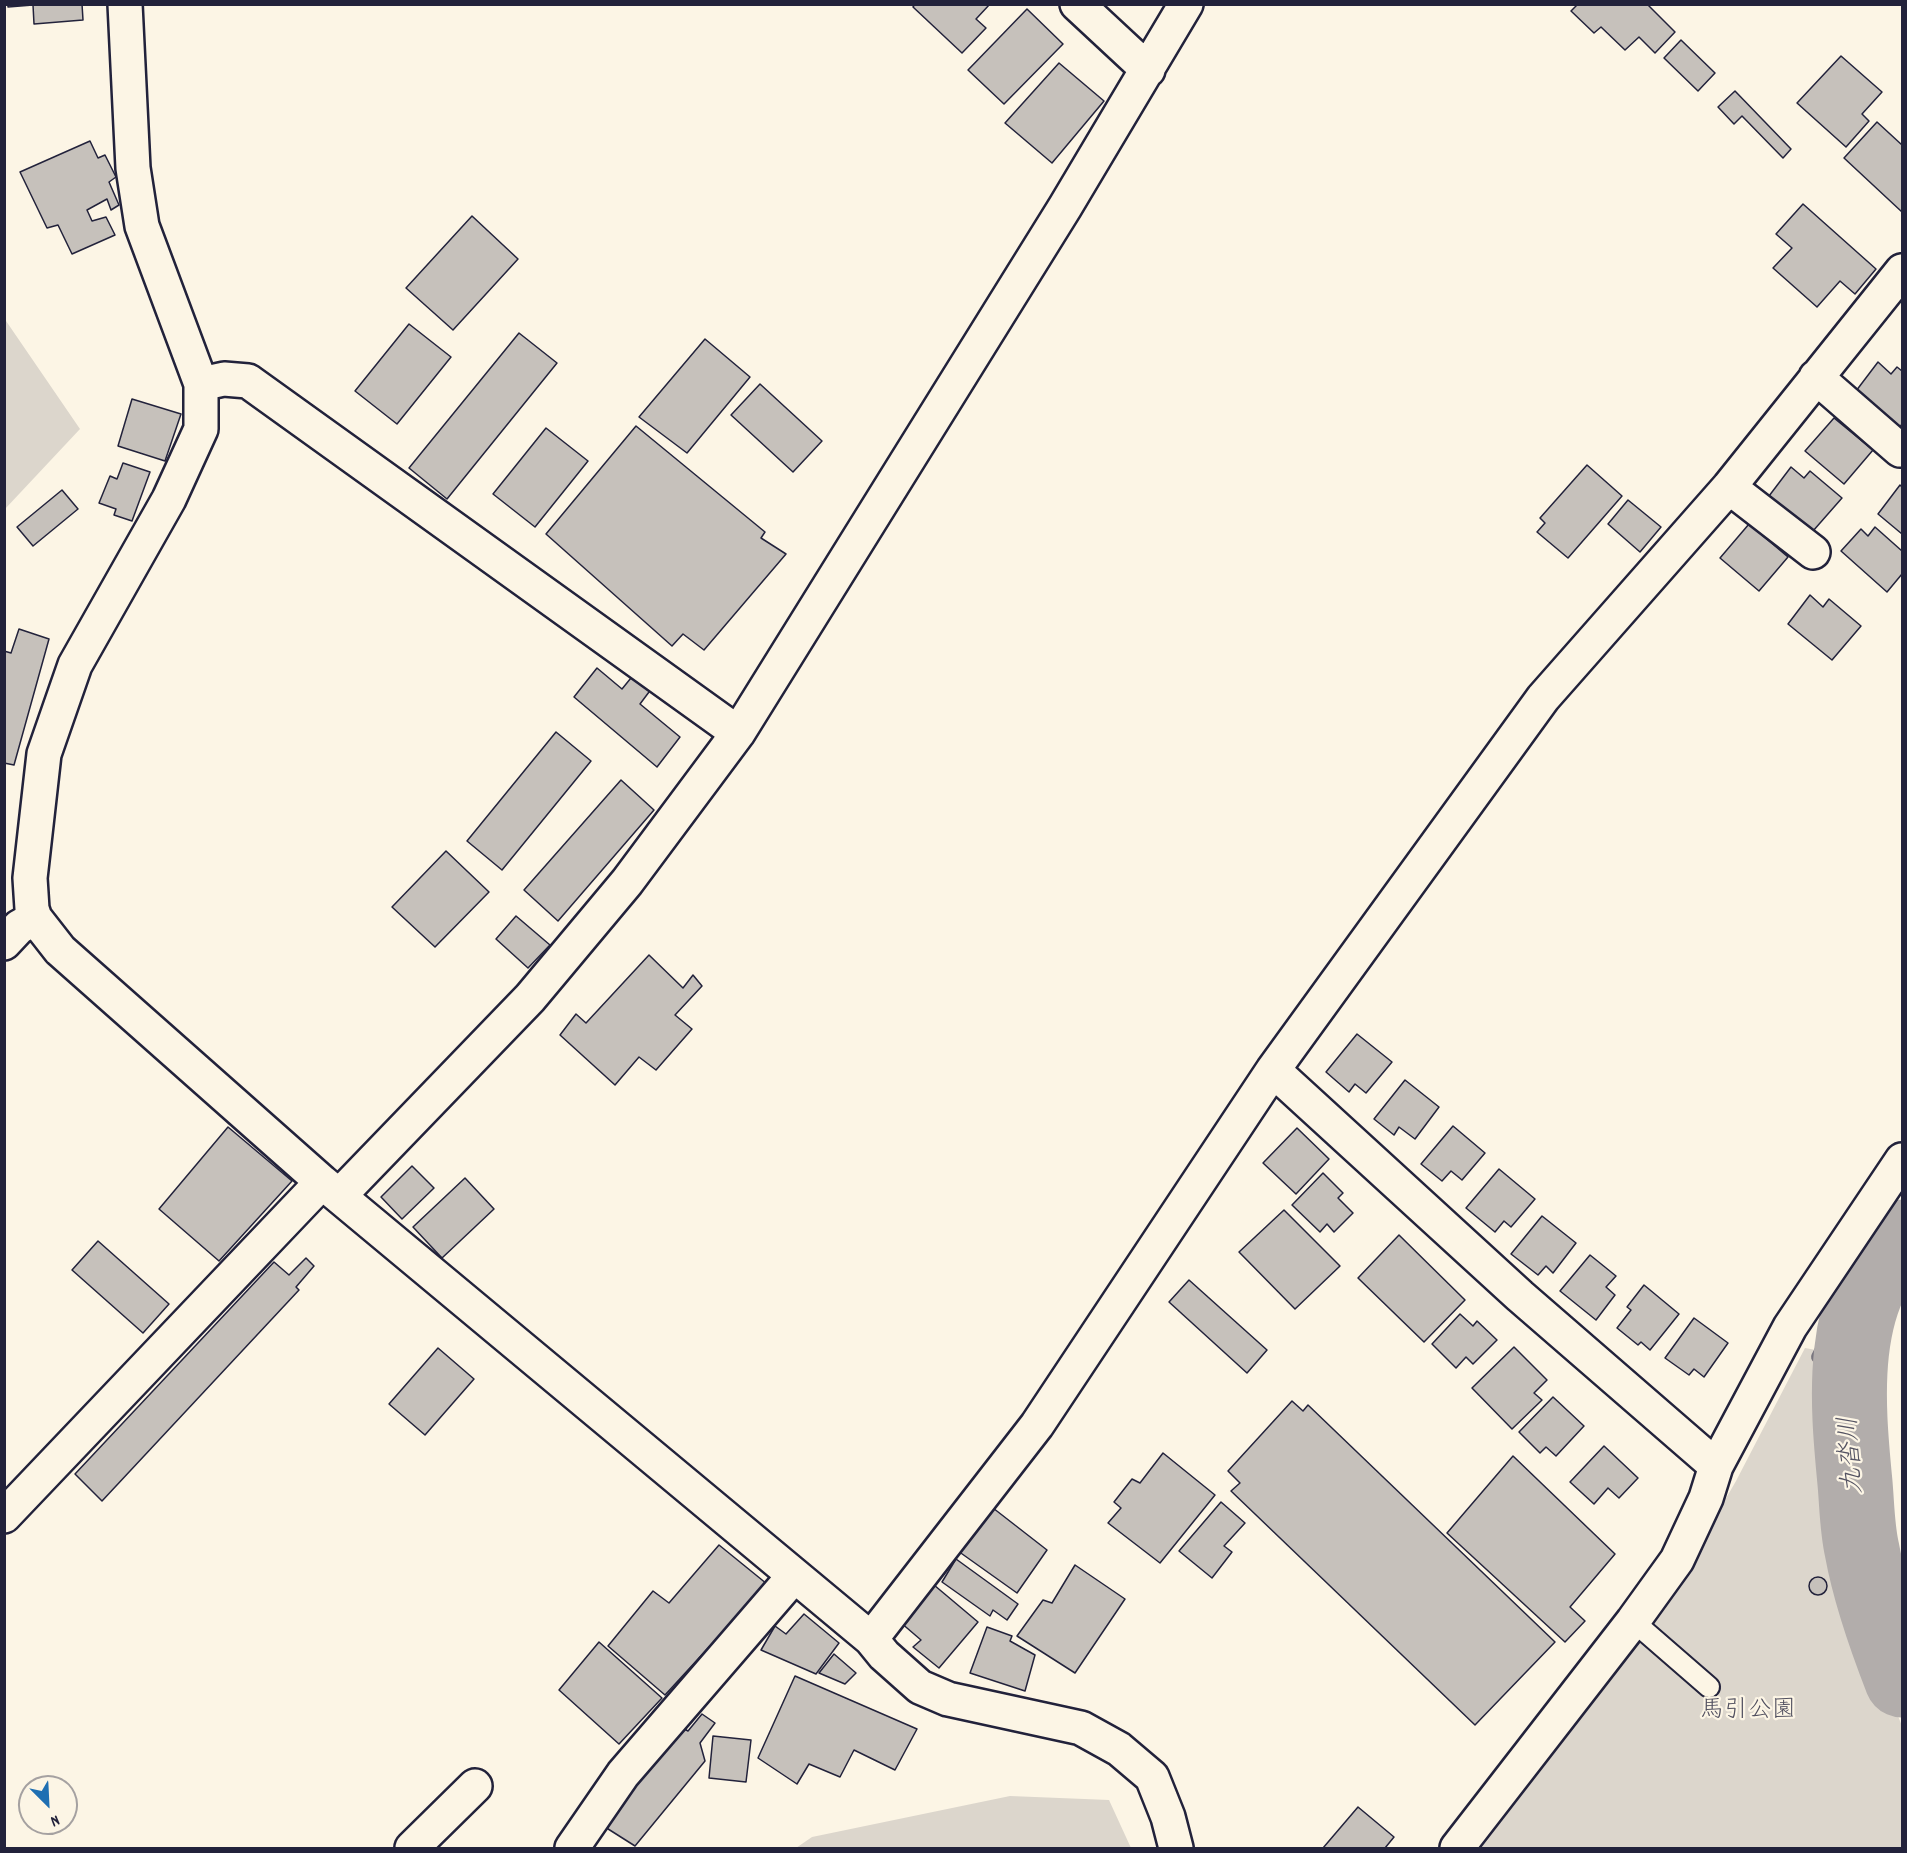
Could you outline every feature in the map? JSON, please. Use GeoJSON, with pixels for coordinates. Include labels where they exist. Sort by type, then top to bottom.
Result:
{"type":"FeatureCollection","features":[{"type":"Feature","properties":{"kind":"street"},"geometry":{"type":"LineString","coordinates":[[125,4],[133,168],[142,226],[201,384],[201,429],[169,499],[75,665],[44,754],[30,878],[32,909],[35,918],[60,950],[331,1189],[871,1639],[884,1655],[920,1687],[948,1699],[1081,1728],[1119,1749],[1152,1777],[1168,1817],[1176,1848]]}},
{"type":"Feature","properties":{"kind":"street"},"geometry":{"type":"LineString","coordinates":[[1077,4],[1148,70]]}},
{"type":"Feature","properties":{"kind":"street"},"geometry":{"type":"LineString","coordinates":[[4,1516],[331,1189],[531,998],[627,882],[738,733],[1065,207],[1186,4]]}},
{"type":"Feature","properties":{"kind":"street"},"geometry":{"type":"LineString","coordinates":[[871,1639],[1037,1425],[1273,1070],[1543,698],[1729,487],[1902,271]]}},
{"type":"Feature","properties":{"kind":"street"},"geometry":{"type":"LineString","coordinates":[[1816,377],[1900,450]]}},
{"type":"Feature","properties":{"kind":"street"},"geometry":{"type":"LineString","coordinates":[[201,384],[224,378],[248,381],[738,733]]}},
{"type":"Feature","properties":{"kind":"street"},"geometry":{"type":"LineString","coordinates":[[1729,487],[1813,552]]}},
{"type":"Feature","properties":{"kind":"street"},"geometry":{"type":"LineString","coordinates":[[4,943],[19,927],[35,918]]}},
{"type":"Feature","properties":{"kind":"street"},"geometry":{"type":"LineString","coordinates":[[1273,1070],[1520,1296],[1716,1466]]}},
{"type":"Feature","properties":{"kind":"street"},"geometry":{"type":"LineString","coordinates":[[1457,1848],[1633,1621],[1677,1560],[1706,1498],[1716,1466],[1790,1327],[1902,1160]]}},
{"type":"Feature","properties":{"kind":"street"},"geometry":{"type":"LineString","coordinates":[[572,1848],[623,1774],[794,1576]]}},
{"type":"Feature","properties":{"kind":"street"},"geometry":{"type":"LineString","coordinates":[[412,1848],[475,1786]]}},
{"type":"Feature","properties":{"kind":"lane"},"geometry":{"type":"LineString","coordinates":[[1633,1621],[1709,1688]]}},
{"type":"Feature","properties":{"kind":"green space"},"geometry":{"type":"Polygon","coordinates":[[[4,318],[80,429],[5,509],[4,509],[4,318]]]}},
{"type":"Feature","properties":{"kind":"green space","name":"馬引公園"},"geometry":{"type":"Polygon","coordinates":[[[1805,1348],[1838,1354],[1825,1443],[1845,1583],[1902,1726],[1902,1848],[1471,1848],[1681,1576],[1736,1481],[1805,1348]]]}},
{"type":"Feature","properties":{"kind":"green space"},"geometry":{"type":"Polygon","coordinates":[[[1010,1796],[1109,1800],[1131,1848],[796,1848],[812,1837],[1010,1796]]]}},
{"type":"Feature","properties":{"kind":"building"},"geometry":{"type":"Polygon","coordinates":[[[8,4],[82,4],[83,20],[34,24],[33,5],[8,7],[8,4]]]}},
{"type":"Feature","properties":{"kind":"building"},"geometry":{"type":"Polygon","coordinates":[[[915,4],[990,4],[976,19],[986,28],[962,53],[913,7],[915,4]]]}},
{"type":"Feature","properties":{"kind":"building"},"geometry":{"type":"Polygon","coordinates":[[[1578,4],[1647,4],[1675,32],[1655,53],[1639,37],[1625,50],[1601,27],[1594,33],[1571,11],[1578,4]]]}},
{"type":"Feature","properties":{"kind":"building"},"geometry":{"type":"Polygon","coordinates":[[[1027,9],[1063,44],[1004,104],[968,70],[1027,9]]]}},
{"type":"Feature","properties":{"kind":"building"},"geometry":{"type":"Polygon","coordinates":[[[1681,40],[1715,73],[1698,91],[1664,58],[1681,40]]]}},
{"type":"Feature","properties":{"kind":"building"},"geometry":{"type":"Polygon","coordinates":[[[1841,56],[1882,92],[1862,114],[1869,121],[1846,147],[1797,103],[1841,56]]]}},
{"type":"Feature","properties":{"kind":"building"},"geometry":{"type":"Polygon","coordinates":[[[1059,63],[1104,101],[1052,163],[1005,123],[1059,63]]]}},
{"type":"Feature","properties":{"kind":"building"},"geometry":{"type":"Polygon","coordinates":[[[1735,91],[1791,149],[1783,158],[1742,116],[1734,124],[1718,107],[1735,91]]]}},
{"type":"Feature","properties":{"kind":"building"},"geometry":{"type":"Polygon","coordinates":[[[1877,122],[1902,145],[1902,212],[1844,158],[1877,122]]]}},
{"type":"Feature","properties":{"kind":"building"},"geometry":{"type":"Polygon","coordinates":[[[90,141],[98,158],[105,155],[116,177],[109,182],[119,205],[111,210],[107,199],[87,210],[92,221],[106,217],[115,235],[72,254],[58,225],[47,228],[20,172],[90,141]]]}},
{"type":"Feature","properties":{"kind":"building"},"geometry":{"type":"Polygon","coordinates":[[[1803,204],[1876,269],[1855,294],[1840,281],[1817,307],[1773,268],[1792,248],[1776,234],[1803,204]]]}},
{"type":"Feature","properties":{"kind":"building"},"geometry":{"type":"Polygon","coordinates":[[[472,216],[518,259],[453,330],[406,288],[472,216]]]}},
{"type":"Feature","properties":{"kind":"building"},"geometry":{"type":"Polygon","coordinates":[[[409,324],[451,357],[397,424],[355,391],[409,324]]]}},
{"type":"Feature","properties":{"kind":"building"},"geometry":{"type":"Polygon","coordinates":[[[519,333],[557,363],[447,499],[409,468],[519,333]]]}},
{"type":"Feature","properties":{"kind":"building"},"geometry":{"type":"Polygon","coordinates":[[[705,339],[750,377],[687,453],[639,417],[705,339]]]}},
{"type":"Feature","properties":{"kind":"building"},"geometry":{"type":"Polygon","coordinates":[[[1878,362],[1891,374],[1897,367],[1902,371],[1902,424],[1900,427],[1856,391],[1878,362]]]}},
{"type":"Feature","properties":{"kind":"building"},"geometry":{"type":"Polygon","coordinates":[[[760,384],[822,441],[793,472],[731,415],[760,384]]]}},
{"type":"Feature","properties":{"kind":"building"},"geometry":{"type":"Polygon","coordinates":[[[132,399],[181,414],[165,461],[118,446],[132,399]]]}},
{"type":"Feature","properties":{"kind":"building"},"geometry":{"type":"Polygon","coordinates":[[[1834,418],[1873,450],[1844,484],[1805,451],[1834,418]]]}},
{"type":"Feature","properties":{"kind":"building"},"geometry":{"type":"Polygon","coordinates":[[[636,426],[765,532],[761,538],[786,554],[704,650],[683,634],[672,646],[546,534],[636,426]]]}},
{"type":"Feature","properties":{"kind":"building"},"geometry":{"type":"Polygon","coordinates":[[[546,428],[588,461],[535,527],[493,494],[546,428]]]}},
{"type":"Feature","properties":{"kind":"building"},"geometry":{"type":"Polygon","coordinates":[[[123,463],[150,472],[132,521],[114,515],[116,509],[99,503],[110,476],[117,479],[123,463]]]}},
{"type":"Feature","properties":{"kind":"building"},"geometry":{"type":"Polygon","coordinates":[[[1587,465],[1622,496],[1568,558],[1537,532],[1545,523],[1540,518],[1587,465]]]}},
{"type":"Feature","properties":{"kind":"building"},"geometry":{"type":"Polygon","coordinates":[[[1791,467],[1804,478],[1810,471],[1842,498],[1813,531],[1769,496],[1791,467]]]}},
{"type":"Feature","properties":{"kind":"building"},"geometry":{"type":"Polygon","coordinates":[[[1900,485],[1902,487],[1902,534],[1878,514],[1900,485]]]}},
{"type":"Feature","properties":{"kind":"building"},"geometry":{"type":"Polygon","coordinates":[[[62,490],[78,509],[33,546],[17,527],[62,490]]]}},
{"type":"Feature","properties":{"kind":"building"},"geometry":{"type":"Polygon","coordinates":[[[1628,500],[1661,527],[1640,552],[1608,524],[1628,500]]]}},
{"type":"Feature","properties":{"kind":"building"},"geometry":{"type":"Polygon","coordinates":[[[1749,524],[1788,557],[1759,591],[1720,558],[1749,524]]]}},
{"type":"Feature","properties":{"kind":"building"},"geometry":{"type":"Polygon","coordinates":[[[1875,527],[1902,551],[1902,574],[1887,592],[1841,551],[1861,529],[1868,536],[1875,527]]]}},
{"type":"Feature","properties":{"kind":"building"},"geometry":{"type":"Polygon","coordinates":[[[1810,595],[1823,607],[1829,599],[1861,626],[1832,660],[1788,624],[1810,595]]]}},
{"type":"Feature","properties":{"kind":"building"},"geometry":{"type":"Polygon","coordinates":[[[19,629],[49,639],[14,765],[4,763],[4,651],[11,653],[19,629]]]}},
{"type":"Feature","properties":{"kind":"building"},"geometry":{"type":"Polygon","coordinates":[[[597,668],[622,689],[635,673],[652,688],[640,704],[680,737],[657,767],[574,697],[597,668]]]}},
{"type":"Feature","properties":{"kind":"building"},"geometry":{"type":"Polygon","coordinates":[[[556,732],[591,761],[502,870],[467,841],[556,732]]]}},
{"type":"Feature","properties":{"kind":"building"},"geometry":{"type":"Polygon","coordinates":[[[621,780],[654,810],[558,921],[524,890],[621,780]]]}},
{"type":"Feature","properties":{"kind":"building"},"geometry":{"type":"Polygon","coordinates":[[[446,851],[489,892],[435,947],[392,907],[446,851]]]}},
{"type":"Feature","properties":{"kind":"building"},"geometry":{"type":"Polygon","coordinates":[[[516,916],[550,945],[528,968],[496,939],[516,916]]]}},
{"type":"Feature","properties":{"kind":"building"},"geometry":{"type":"Polygon","coordinates":[[[649,955],[683,988],[693,975],[702,986],[675,1015],[692,1029],[656,1070],[639,1057],[615,1085],[560,1035],[576,1014],[586,1023],[649,955]]]}},
{"type":"Feature","properties":{"kind":"building"},"geometry":{"type":"Polygon","coordinates":[[[1357,1034],[1392,1062],[1366,1093],[1355,1084],[1349,1092],[1326,1072],[1357,1034]]]}},
{"type":"Feature","properties":{"kind":"building"},"geometry":{"type":"Polygon","coordinates":[[[1405,1080],[1439,1107],[1415,1139],[1399,1127],[1394,1135],[1374,1119],[1405,1080]]]}},
{"type":"Feature","properties":{"kind":"building"},"geometry":{"type":"Polygon","coordinates":[[[1453,1126],[1485,1153],[1462,1180],[1451,1171],[1442,1181],[1421,1164],[1453,1126]]]}},
{"type":"Feature","properties":{"kind":"building"},"geometry":{"type":"Polygon","coordinates":[[[228,1127],[292,1181],[219,1261],[159,1209],[228,1127]]]}},
{"type":"Feature","properties":{"kind":"building"},"geometry":{"type":"Polygon","coordinates":[[[1297,1128],[1329,1159],[1296,1194],[1263,1163],[1297,1128]]]}},
{"type":"Feature","properties":{"kind":"building"},"geometry":{"type":"Polygon","coordinates":[[[412,1166],[434,1188],[402,1219],[381,1197],[412,1166]]]}},
{"type":"Feature","properties":{"kind":"building"},"geometry":{"type":"Polygon","coordinates":[[[1499,1169],[1535,1199],[1511,1227],[1504,1221],[1495,1232],[1466,1208],[1499,1169]]]}},
{"type":"Feature","properties":{"kind":"building"},"geometry":{"type":"Polygon","coordinates":[[[1323,1173],[1343,1193],[1338,1198],[1353,1213],[1334,1232],[1327,1224],[1320,1232],[1292,1205],[1323,1173]]]}},
{"type":"Feature","properties":{"kind":"building"},"geometry":{"type":"Polygon","coordinates":[[[465,1178],[494,1209],[442,1258],[413,1227],[465,1178]]]}},
{"type":"Feature","properties":{"kind":"building"},"geometry":{"type":"Polygon","coordinates":[[[1284,1210],[1340,1266],[1295,1309],[1239,1252],[1284,1210]]]}},
{"type":"Feature","properties":{"kind":"building"},"geometry":{"type":"Polygon","coordinates":[[[1542,1216],[1576,1243],[1553,1273],[1546,1266],[1538,1275],[1511,1254],[1542,1216]]]}},
{"type":"Feature","properties":{"kind":"building"},"geometry":{"type":"Polygon","coordinates":[[[1399,1235],[1465,1300],[1424,1342],[1358,1278],[1399,1235]]]}},
{"type":"Feature","properties":{"kind":"building"},"geometry":{"type":"Polygon","coordinates":[[[98,1241],[169,1304],[143,1333],[72,1270],[98,1241]]]}},
{"type":"Feature","properties":{"kind":"building"},"geometry":{"type":"Polygon","coordinates":[[[1590,1255],[1616,1276],[1606,1287],[1615,1295],[1596,1320],[1560,1291],[1590,1255]]]}},
{"type":"Feature","properties":{"kind":"building"},"geometry":{"type":"Polygon","coordinates":[[[306,1258],[314,1266],[296,1287],[299,1290],[102,1501],[75,1474],[274,1262],[289,1275],[306,1258]]]}},
{"type":"Feature","properties":{"kind":"building"},"geometry":{"type":"Polygon","coordinates":[[[1189,1280],[1267,1350],[1247,1373],[1169,1302],[1189,1280]]]}},
{"type":"Feature","properties":{"kind":"building"},"geometry":{"type":"Polygon","coordinates":[[[1644,1285],[1679,1314],[1650,1350],[1641,1342],[1638,1345],[1617,1328],[1631,1310],[1627,1307],[1644,1285]]]}},
{"type":"Feature","properties":{"kind":"building"},"geometry":{"type":"Polygon","coordinates":[[[1460,1314],[1473,1326],[1477,1321],[1497,1340],[1473,1364],[1466,1357],[1456,1368],[1432,1344],[1460,1314]]]}},
{"type":"Feature","properties":{"kind":"building"},"geometry":{"type":"Polygon","coordinates":[[[1694,1318],[1728,1343],[1704,1377],[1694,1369],[1689,1375],[1665,1358],[1694,1318]]]}},
{"type":"Feature","properties":{"kind":"building"},"geometry":{"type":"Polygon","coordinates":[[[1514,1347],[1547,1380],[1534,1393],[1542,1400],[1512,1429],[1472,1388],[1514,1347]]]}},
{"type":"Feature","properties":{"kind":"building"},"geometry":{"type":"Polygon","coordinates":[[[438,1348],[474,1379],[425,1435],[389,1404],[438,1348]]]}},
{"type":"Feature","properties":{"kind":"building"},"geometry":{"type":"Polygon","coordinates":[[[1553,1397],[1584,1426],[1556,1456],[1546,1447],[1540,1453],[1519,1432],[1553,1397]]]}},
{"type":"Feature","properties":{"kind":"building"},"geometry":{"type":"Polygon","coordinates":[[[1292,1401],[1303,1411],[1308,1405],[1555,1642],[1475,1725],[1231,1491],[1240,1483],[1228,1471],[1292,1401]]]}},
{"type":"Feature","properties":{"kind":"building"},"geometry":{"type":"Polygon","coordinates":[[[1604,1446],[1638,1478],[1619,1498],[1608,1488],[1594,1504],[1570,1482],[1604,1446]]]}},
{"type":"Feature","properties":{"kind":"building"},"geometry":{"type":"Polygon","coordinates":[[[1163,1453],[1215,1495],[1160,1563],[1108,1523],[1121,1508],[1114,1502],[1132,1479],[1140,1483],[1163,1453]]]}},
{"type":"Feature","properties":{"kind":"building"},"geometry":{"type":"Polygon","coordinates":[[[1513,1456],[1615,1554],[1570,1607],[1585,1621],[1565,1642],[1447,1533],[1513,1456]]]}},
{"type":"Feature","properties":{"kind":"building"},"geometry":{"type":"Polygon","coordinates":[[[1221,1502],[1245,1523],[1224,1546],[1232,1552],[1212,1578],[1179,1551],[1221,1502]]]}},
{"type":"Feature","properties":{"kind":"building"},"geometry":{"type":"Polygon","coordinates":[[[993,1508],[1047,1550],[1017,1593],[958,1551],[993,1508]]]}},
{"type":"Feature","properties":{"kind":"building"},"geometry":{"type":"Polygon","coordinates":[[[719,1545],[767,1584],[665,1695],[608,1646],[653,1591],[669,1603],[719,1545]]]}},
{"type":"Feature","properties":{"kind":"building"},"geometry":{"type":"Polygon","coordinates":[[[956,1559],[1018,1604],[1007,1620],[993,1610],[990,1616],[942,1582],[956,1559]]]}},
{"type":"Feature","properties":{"kind":"building"},"geometry":{"type":"Polygon","coordinates":[[[1075,1565],[1125,1599],[1075,1673],[1017,1636],[1043,1600],[1052,1603],[1075,1565]]]}},
{"type":"Feature","properties":{"kind":"building"},"geometry":{"type":"Polygon","coordinates":[[[1814,1577],[1822,1577],[1827,1582],[1825,1593],[1814,1595],[1809,1590],[1809,1582],[1814,1577]]]}},
{"type":"Feature","properties":{"kind":"building"},"geometry":{"type":"Polygon","coordinates":[[[934,1585],[978,1622],[939,1668],[913,1647],[921,1640],[900,1622],[934,1585]]]}},
{"type":"Feature","properties":{"kind":"building"},"geometry":{"type":"Polygon","coordinates":[[[804,1614],[839,1643],[816,1674],[761,1650],[775,1626],[786,1634],[804,1614]]]}},
{"type":"Feature","properties":{"kind":"building"},"geometry":{"type":"Polygon","coordinates":[[[987,1627],[1012,1636],[1010,1641],[1035,1655],[1025,1691],[970,1673],[987,1627]]]}},
{"type":"Feature","properties":{"kind":"building"},"geometry":{"type":"Polygon","coordinates":[[[599,1642],[662,1698],[619,1744],[559,1690],[599,1642]]]}},
{"type":"Feature","properties":{"kind":"building"},"geometry":{"type":"Polygon","coordinates":[[[834,1654],[856,1673],[845,1684],[819,1673],[834,1654]]]}},
{"type":"Feature","properties":{"kind":"building"},"geometry":{"type":"Polygon","coordinates":[[[795,1676],[917,1729],[895,1770],[854,1750],[840,1777],[809,1764],[797,1784],[758,1758],[795,1676]]]}},
{"type":"Feature","properties":{"kind":"building"},"geometry":{"type":"Polygon","coordinates":[[[702,1714],[715,1723],[700,1743],[705,1761],[635,1846],[605,1827],[679,1726],[688,1731],[702,1714]]]}},
{"type":"Feature","properties":{"kind":"building"},"geometry":{"type":"Polygon","coordinates":[[[713,1736],[751,1740],[746,1782],[709,1778],[713,1736]]]}},
{"type":"Feature","properties":{"kind":"building"},"geometry":{"type":"Polygon","coordinates":[[[1358,1807],[1394,1837],[1385,1848],[1323,1848],[1358,1807]]]}},
{"type":"Feature","properties":{"kind":"waterway","name":"九沓川"},"geometry":{"type":"LineString","coordinates":[[1902,1237],[1881,1262],[1867,1290],[1857,1320],[1849,1385],[1860,1542],[1874,1600],[1902,1680]]}},
{"type":"Feature","properties":{"kind":"waterway"},"geometry":{"type":"LineString","coordinates":[[1817,1357],[1843,1307],[1872,1277]]}}]}
